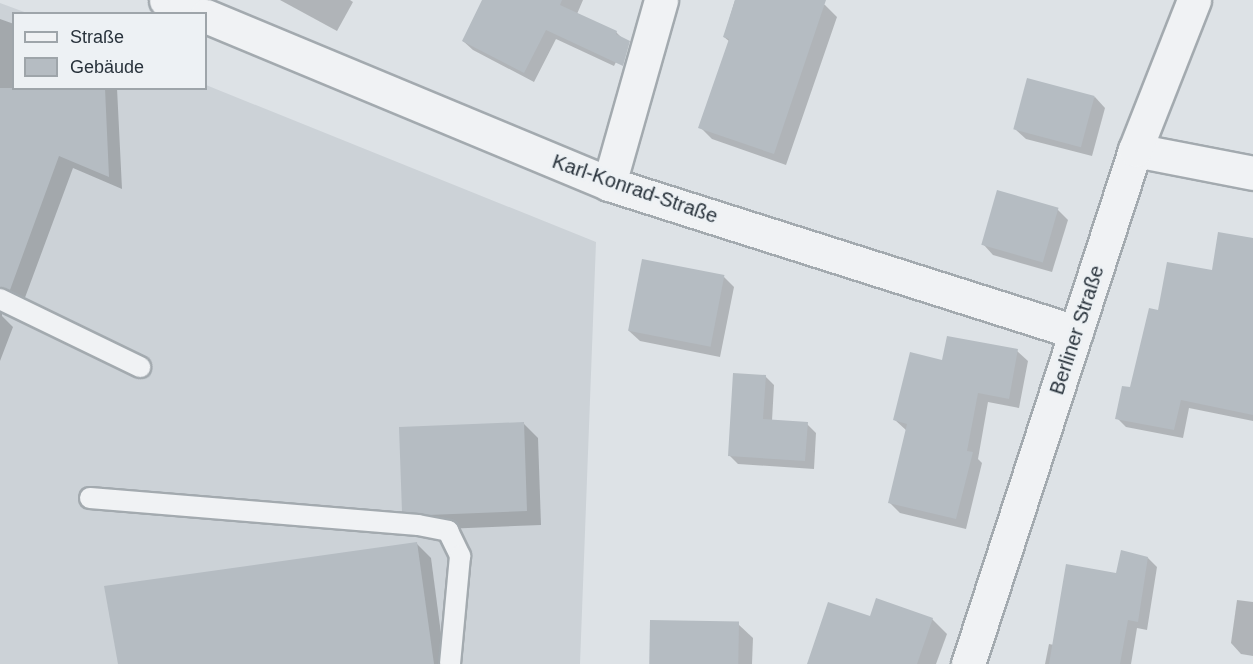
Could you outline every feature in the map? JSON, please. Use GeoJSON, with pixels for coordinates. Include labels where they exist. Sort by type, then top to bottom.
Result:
{"type":"FeatureCollection","features":[{"type":"Feature","properties":{"kind":"street"},"geometry":{"type":"LineString","coordinates":[[166,0],[193,12]]}},
{"type":"Feature","properties":{"kind":"street"},"geometry":{"type":"LineString","coordinates":[[609,184],[661,0]]}},
{"type":"Feature","properties":{"kind":"street","name":"Berliner Straße"},"geometry":{"type":"LineString","coordinates":[[968,664],[1135,150],[1194,0]]}},
{"type":"Feature","properties":{"kind":"street","name":"Karl-Konrad-Straße"},"geometry":{"type":"LineString","coordinates":[[207,16],[609,184],[1076,332]]}},
{"type":"Feature","properties":{"kind":"street"},"geometry":{"type":"LineString","coordinates":[[1135,150],[1253,173]]}},
{"type":"Feature","properties":{"kind":"lane"},"geometry":{"type":"LineString","coordinates":[[0,299],[140,367]]}},
{"type":"Feature","properties":{"kind":"lane"},"geometry":{"type":"LineString","coordinates":[[90,498],[418,525],[448,531],[460,556],[450,664]]}},
{"type":"Feature","properties":{"kind":"shaded area"},"geometry":{"type":"Polygon","coordinates":[[[0,3],[24,12],[12,12],[12,90],[207,90],[207,85],[596,242],[580,664],[0,664],[0,3]]]}},
{"type":"Feature","properties":{"kind":"building"},"geometry":{"type":"Polygon","coordinates":[[[482,0],[562,0],[560,5],[617,31],[616,34],[630,41],[623,66],[546,30],[524,73],[462,41],[482,0]]]}},
{"type":"Feature","properties":{"kind":"building"},"geometry":{"type":"Polygon","coordinates":[[[735,0],[826,0],[774,154],[698,128],[729,39],[723,37],[735,0]]]}},
{"type":"Feature","properties":{"kind":"building"},"geometry":{"type":"Polygon","coordinates":[[[1027,78],[1095,96],[1081,147],[1013,129],[1027,78]]]}},
{"type":"Feature","properties":{"kind":"building"},"geometry":{"type":"Polygon","coordinates":[[[0,88],[105,90],[109,177],[59,156],[10,290],[0,287],[0,88]]]}},
{"type":"Feature","properties":{"kind":"building"},"geometry":{"type":"Polygon","coordinates":[[[997,190],[1059,208],[1043,262],[981,245],[997,190]]]}},
{"type":"Feature","properties":{"kind":"building"},"geometry":{"type":"Polygon","coordinates":[[[1218,232],[1253,238],[1253,415],[1181,400],[1174,430],[1115,419],[1122,386],[1130,387],[1149,308],[1158,310],[1167,262],[1212,270],[1218,232]]]}},
{"type":"Feature","properties":{"kind":"building"},"geometry":{"type":"Polygon","coordinates":[[[642,259],[724,275],[711,347],[628,331],[642,259]]]}},
{"type":"Feature","properties":{"kind":"building"},"geometry":{"type":"Polygon","coordinates":[[[947,336],[1018,349],[1009,399],[978,393],[967,451],[973,452],[956,519],[888,503],[907,424],[893,420],[910,352],[942,360],[947,336]]]}},
{"type":"Feature","properties":{"kind":"building"},"geometry":{"type":"Polygon","coordinates":[[[733,373],[766,375],[763,419],[808,422],[805,461],[728,456],[733,373]]]}},
{"type":"Feature","properties":{"kind":"building"},"geometry":{"type":"Polygon","coordinates":[[[524,422],[527,511],[428,515],[402,512],[399,427],[524,422]]]}},
{"type":"Feature","properties":{"kind":"building"},"geometry":{"type":"Polygon","coordinates":[[[417,542],[434,664],[118,664],[104,586],[417,542]]]}},
{"type":"Feature","properties":{"kind":"building"},"geometry":{"type":"Polygon","coordinates":[[[1121,550],[1148,557],[1138,622],[1128,620],[1120,664],[1049,664],[1066,564],[1116,573],[1121,550]]]}},
{"type":"Feature","properties":{"kind":"building"},"geometry":{"type":"Polygon","coordinates":[[[876,598],[933,618],[917,664],[807,664],[828,602],[870,616],[876,598]]]}},
{"type":"Feature","properties":{"kind":"building"},"geometry":{"type":"Polygon","coordinates":[[[650,620],[739,622],[738,664],[649,664],[650,620]]]}}]}
